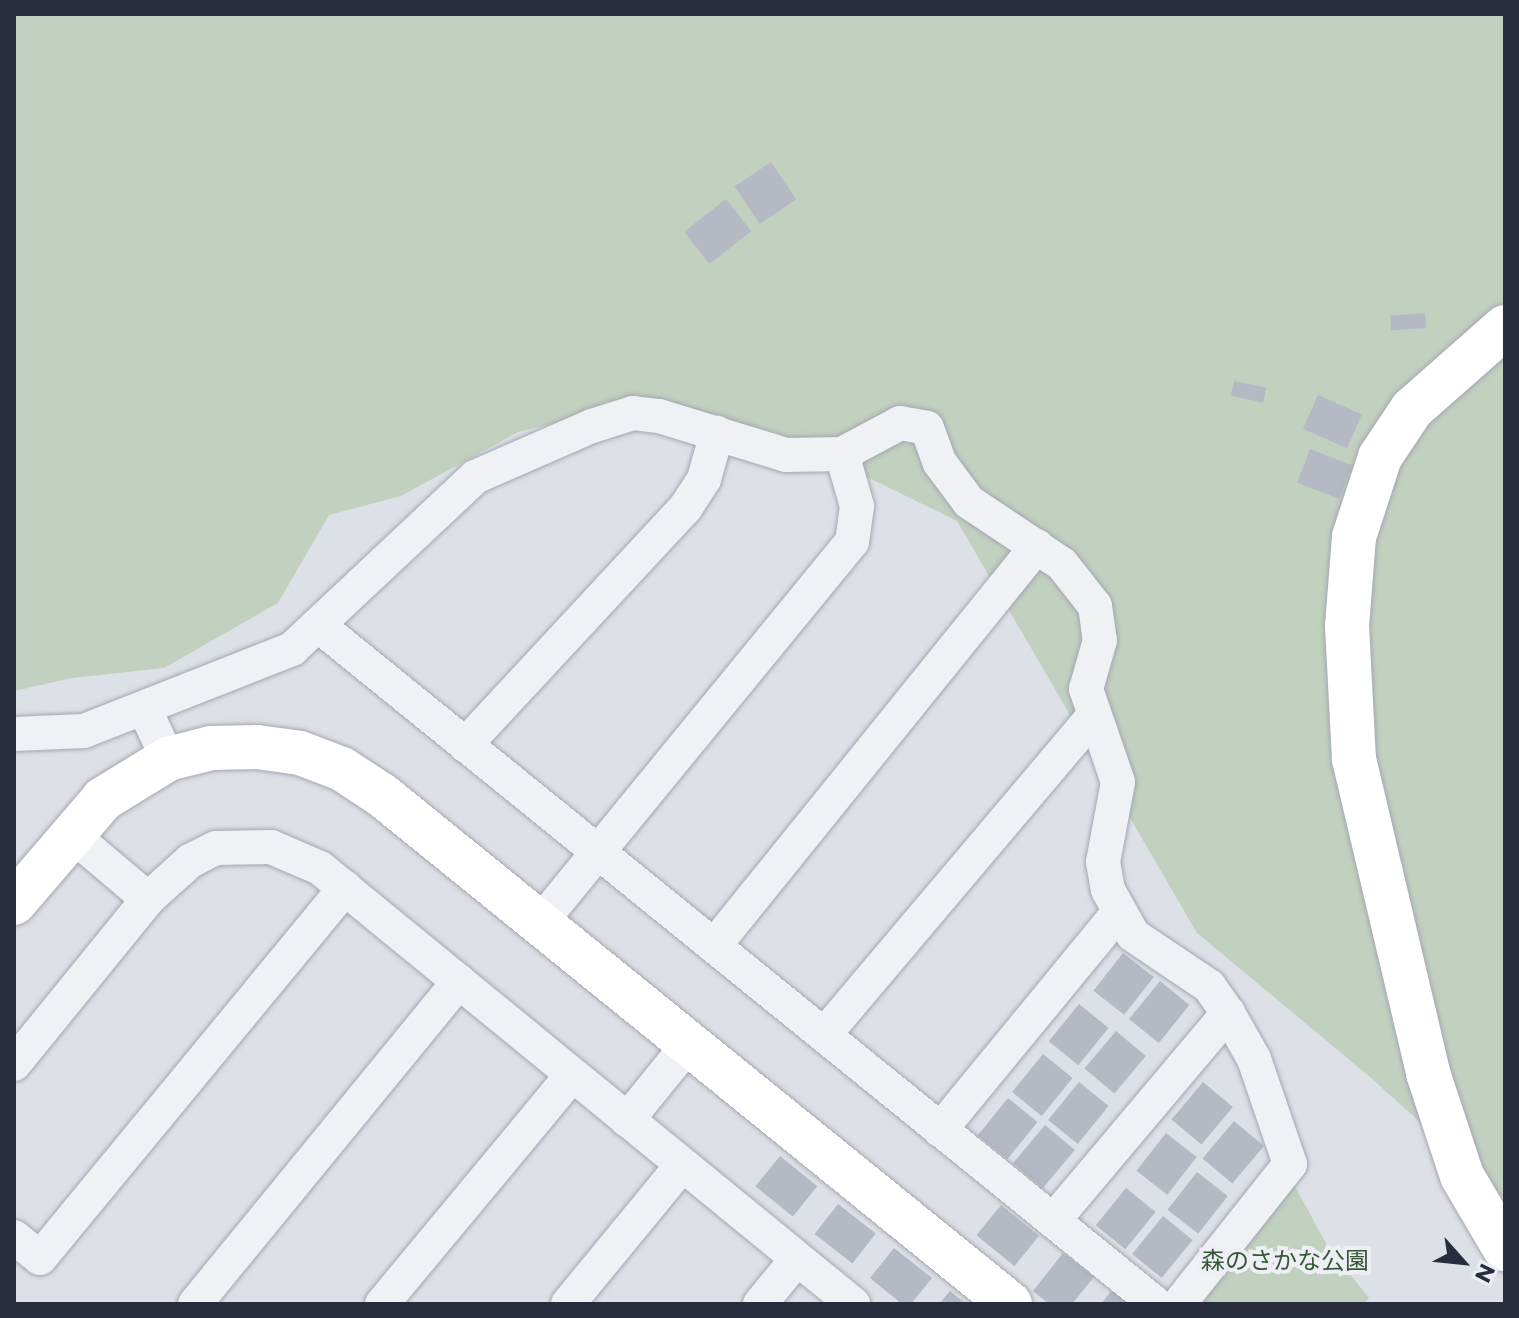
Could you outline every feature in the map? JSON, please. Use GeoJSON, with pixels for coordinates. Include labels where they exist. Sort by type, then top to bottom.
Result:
{"type":"FeatureCollection","features":[{"type":"Feature","properties":{"kind":"street"},"geometry":{"type":"LineString","coordinates":[[1505,327],[1412,409],[1380,457],[1354,537],[1347,626],[1354,759],[1428,1073],[1462,1176],[1505,1249]]}},
{"type":"Feature","properties":{"kind":"street"},"geometry":{"type":"LineString","coordinates":[[14,734],[84,731],[292,649],[475,477],[528,451],[633,413],[717,433],[786,455],[842,454],[900,423],[927,428],[940,463],[969,502],[1062,564],[1095,606],[1100,640],[1086,689],[1092,718],[1111,751],[1118,782],[1103,862],[1119,912],[1133,935],[1209,986],[1228,1013],[1254,1059],[1290,1164],[1179,1304]]}},
{"type":"Feature","properties":{"kind":"street"},"geometry":{"type":"LineString","coordinates":[[465,745],[549,649],[686,507],[704,479],[717,433]]}},
{"type":"Feature","properties":{"kind":"street"},"geometry":{"type":"LineString","coordinates":[[539,924],[852,542],[857,506],[842,454]]}},
{"type":"Feature","properties":{"kind":"street"},"geometry":{"type":"LineString","coordinates":[[714,946],[1037,546]]}},
{"type":"Feature","properties":{"kind":"street"},"geometry":{"type":"LineString","coordinates":[[318,625],[1156,1304]]}},
{"type":"Feature","properties":{"kind":"street"},"geometry":{"type":"LineString","coordinates":[[144,708],[168,759]]}},
{"type":"Feature","properties":{"kind":"street"},"geometry":{"type":"LineString","coordinates":[[824,1035],[1092,718]]}},
{"type":"Feature","properties":{"kind":"street"},"geometry":{"type":"LineString","coordinates":[[14,903],[103,799],[168,759],[211,748],[257,747],[300,753],[342,769],[383,796],[1010,1304]]}},
{"type":"Feature","properties":{"kind":"street"},"geometry":{"type":"LineString","coordinates":[[71,834],[148,899]]}},
{"type":"Feature","properties":{"kind":"street"},"geometry":{"type":"LineString","coordinates":[[14,1064],[148,899],[190,861],[216,848],[243,845],[296,854],[345,888],[853,1304]]}},
{"type":"Feature","properties":{"kind":"street"},"geometry":{"type":"LineString","coordinates":[[14,1237],[40,1258],[345,888]]}},
{"type":"Feature","properties":{"kind":"street"},"geometry":{"type":"LineString","coordinates":[[940,1130],[1119,912]]}},
{"type":"Feature","properties":{"kind":"street"},"geometry":{"type":"LineString","coordinates":[[195,1304],[459,981]]}},
{"type":"Feature","properties":{"kind":"street"},"geometry":{"type":"LineString","coordinates":[[1053,1221],[1228,1013]]}},
{"type":"Feature","properties":{"kind":"street"},"geometry":{"type":"LineString","coordinates":[[627,1120],[688,1045]]}},
{"type":"Feature","properties":{"kind":"street"},"geometry":{"type":"LineString","coordinates":[[382,1304],[572,1075]]}},
{"type":"Feature","properties":{"kind":"street"},"geometry":{"type":"LineString","coordinates":[[568,1304],[682,1165]]}},
{"type":"Feature","properties":{"kind":"street"},"geometry":{"type":"LineString","coordinates":[[760,1304],[797,1259]]}},
{"type":"Feature","properties":{"kind":"green space"},"geometry":{"type":"Polygon","coordinates":[[[14,14],[1505,14],[1505,1199],[1370,1077],[1197,933],[957,521],[775,432],[631,404],[518,432],[401,496],[329,515],[278,603],[164,668],[72,678],[14,691],[14,14]]]}},
{"type":"Feature","properties":{"kind":"green space","name":"森のさかな公園"},"geometry":{"type":"Polygon","coordinates":[[[1292,1181],[1327,1245],[1369,1298],[1364,1304],[1193,1304],[1292,1181]]]}},
{"type":"Feature","properties":{"kind":"building"},"geometry":{"type":"Polygon","coordinates":[[[771,162],[796,199],[760,224],[735,187],[771,162]]]}},
{"type":"Feature","properties":{"kind":"building"},"geometry":{"type":"Polygon","coordinates":[[[726,199],[751,231],[709,264],[684,232],[726,199]]]}},
{"type":"Feature","properties":{"kind":"building"},"geometry":{"type":"Polygon","coordinates":[[[1425,313],[1426,328],[1391,330],[1390,315],[1425,313]]]}},
{"type":"Feature","properties":{"kind":"building"},"geometry":{"type":"Polygon","coordinates":[[[1234,381],[1266,388],[1263,403],[1231,396],[1234,381]]]}},
{"type":"Feature","properties":{"kind":"building"},"geometry":{"type":"Polygon","coordinates":[[[1318,395],[1362,415],[1347,448],[1303,429],[1318,395]]]}},
{"type":"Feature","properties":{"kind":"building"},"geometry":{"type":"Polygon","coordinates":[[[1310,449],[1352,465],[1339,499],[1297,483],[1310,449]]]}},
{"type":"Feature","properties":{"kind":"building"},"geometry":{"type":"Polygon","coordinates":[[[1123,953],[1154,977],[1124,1015],[1093,991],[1123,953]]]}},
{"type":"Feature","properties":{"kind":"building"},"geometry":{"type":"Polygon","coordinates":[[[1160,981],[1190,1005],[1159,1043],[1129,1019],[1160,981]]]}},
{"type":"Feature","properties":{"kind":"building"},"geometry":{"type":"Polygon","coordinates":[[[1079,1004],[1109,1028],[1078,1065],[1049,1041],[1079,1004]]]}},
{"type":"Feature","properties":{"kind":"building"},"geometry":{"type":"Polygon","coordinates":[[[1116,1031],[1146,1056],[1114,1094],[1085,1069],[1116,1031]]]}},
{"type":"Feature","properties":{"kind":"building"},"geometry":{"type":"Polygon","coordinates":[[[1043,1054],[1073,1078],[1042,1116],[1012,1092],[1043,1054]]]}},
{"type":"Feature","properties":{"kind":"building"},"geometry":{"type":"Polygon","coordinates":[[[1079,1082],[1109,1106],[1078,1144],[1048,1120],[1079,1082]]]}},
{"type":"Feature","properties":{"kind":"building"},"geometry":{"type":"Polygon","coordinates":[[[1203,1082],[1233,1107],[1201,1145],[1172,1120],[1203,1082]]]}},
{"type":"Feature","properties":{"kind":"building"},"geometry":{"type":"Polygon","coordinates":[[[1008,1098],[1038,1122],[1007,1159],[978,1135],[1008,1098]]]}},
{"type":"Feature","properties":{"kind":"building"},"geometry":{"type":"Polygon","coordinates":[[[1234,1121],[1264,1146],[1232,1184],[1203,1159],[1234,1121]]]}},
{"type":"Feature","properties":{"kind":"building"},"geometry":{"type":"Polygon","coordinates":[[[1045,1125],[1075,1150],[1043,1188],[1013,1163],[1045,1125]]]}},
{"type":"Feature","properties":{"kind":"building"},"geometry":{"type":"Polygon","coordinates":[[[1166,1133],[1197,1157],[1167,1195],[1136,1171],[1166,1133]]]}},
{"type":"Feature","properties":{"kind":"building"},"geometry":{"type":"Polygon","coordinates":[[[780,1156],[817,1186],[793,1217],[755,1186],[780,1156]]]}},
{"type":"Feature","properties":{"kind":"building"},"geometry":{"type":"Polygon","coordinates":[[[1197,1172],[1228,1196],[1198,1234],[1167,1210],[1197,1172]]]}},
{"type":"Feature","properties":{"kind":"building"},"geometry":{"type":"Polygon","coordinates":[[[1126,1188],[1156,1212],[1125,1249],[1096,1225],[1126,1188]]]}},
{"type":"Feature","properties":{"kind":"building"},"geometry":{"type":"Polygon","coordinates":[[[838,1204],[876,1234],[852,1263],[815,1234],[838,1204]]]}},
{"type":"Feature","properties":{"kind":"building"},"geometry":{"type":"Polygon","coordinates":[[[1001,1205],[1039,1236],[1015,1266],[976,1235],[1001,1205]]]}},
{"type":"Feature","properties":{"kind":"building"},"geometry":{"type":"Polygon","coordinates":[[[1163,1216],[1193,1240],[1162,1278],[1132,1254],[1163,1216]]]}},
{"type":"Feature","properties":{"kind":"building"},"geometry":{"type":"Polygon","coordinates":[[[894,1248],[932,1278],[911,1304],[902,1304],[870,1278],[894,1248]]]}},
{"type":"Feature","properties":{"kind":"building"},"geometry":{"type":"Polygon","coordinates":[[[1063,1253],[1094,1277],[1072,1304],[1049,1304],[1033,1291],[1063,1253]]]}},
{"type":"Feature","properties":{"kind":"building"},"geometry":{"type":"Polygon","coordinates":[[[1112,1290],[1130,1304],[1101,1304],[1112,1290]]]}},
{"type":"Feature","properties":{"kind":"building"},"geometry":{"type":"Polygon","coordinates":[[[950,1291],[966,1304],[939,1304],[950,1291]]]}}]}
